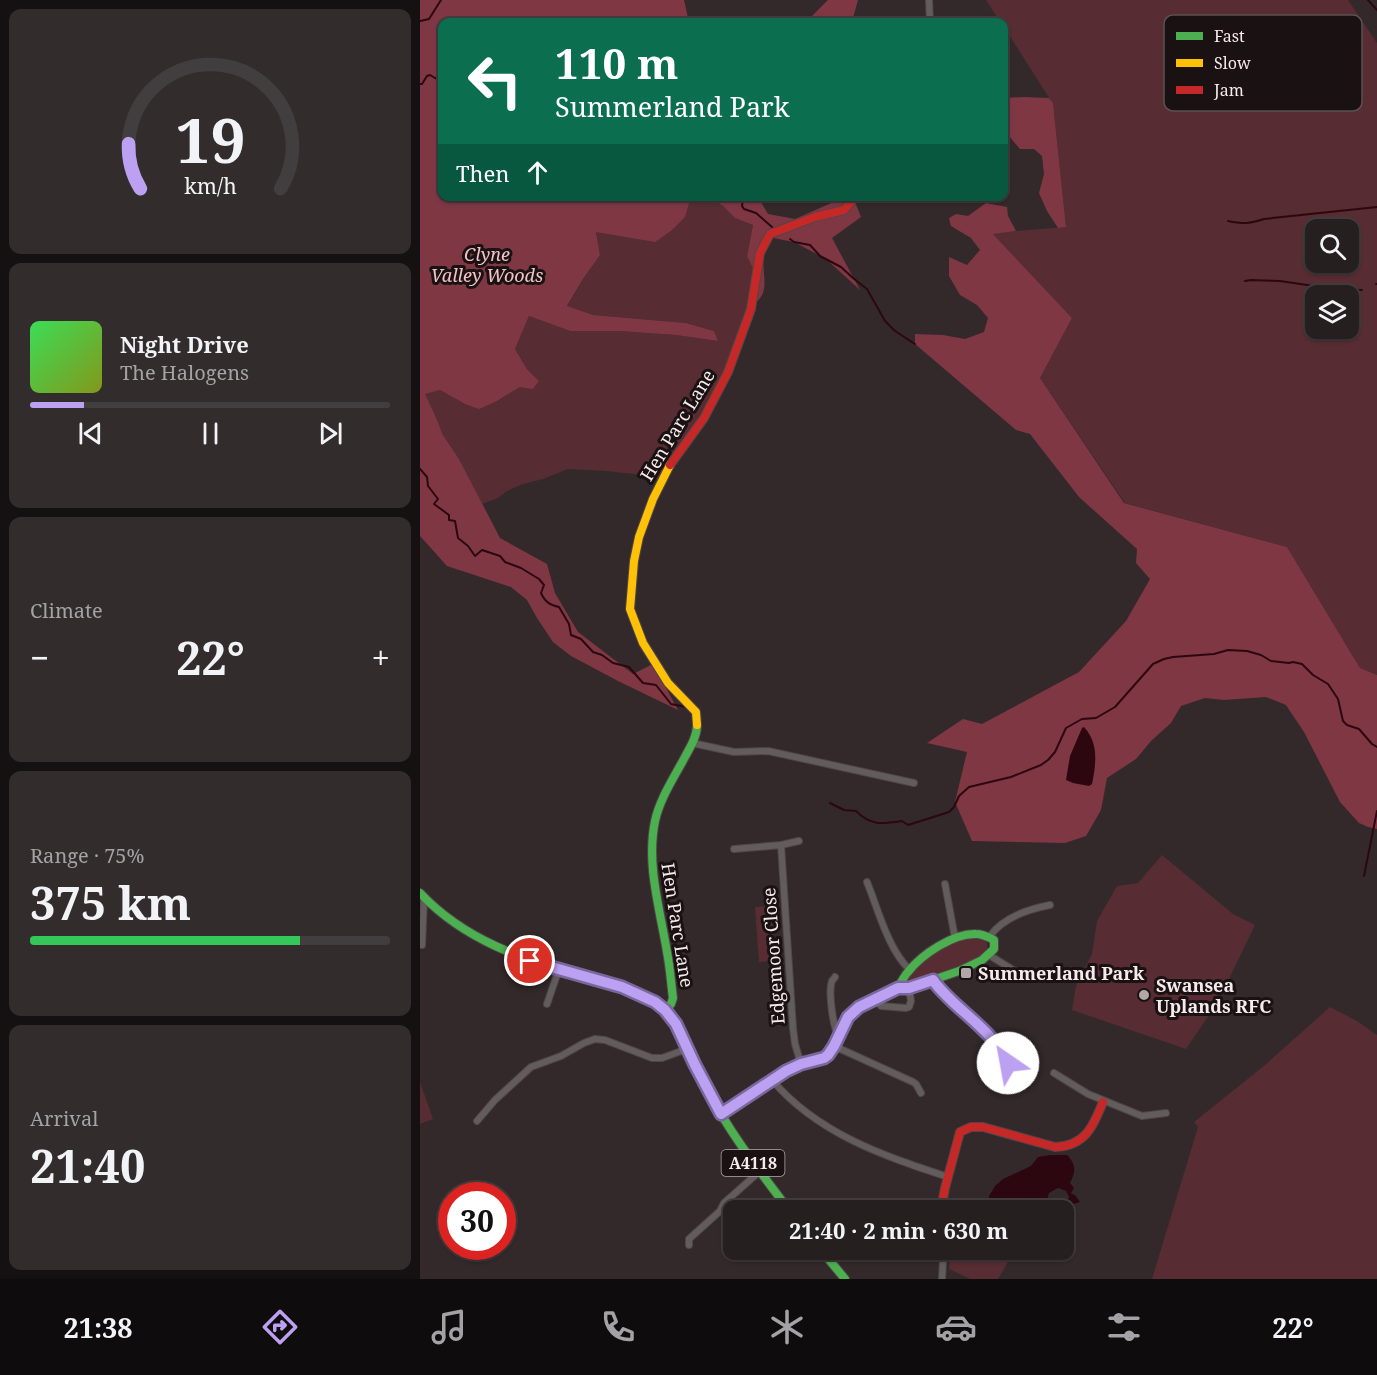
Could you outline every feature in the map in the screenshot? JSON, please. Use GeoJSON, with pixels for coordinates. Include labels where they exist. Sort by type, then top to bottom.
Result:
{"type":"FeatureCollection","features":[{"type":"Feature","properties":{"kind":"street"},"geometry":{"type":"LineString","coordinates":[[929,0],[930,18]]}},
{"type":"Feature","properties":{"kind":"street","name":"Hen Parc Lane"},"geometry":{"type":"LineString","coordinates":[[665,1010],[673,998],[668,955],[654,884],[651,851],[660,804],[697,729],[696,712],[668,683],[643,643],[630,609],[634,561],[639,537],[653,498],[668,468],[704,418],[728,372],[751,309],[760,253],[770,234],[815,217],[844,210],[852,201]]}},
{"type":"Feature","properties":{"kind":"street"},"geometry":{"type":"LineString","coordinates":[[692,743],[734,752],[768,752],[914,783]]}},
{"type":"Feature","properties":{"kind":"street"},"geometry":{"type":"LineString","coordinates":[[734,849],[799,841]]}},
{"type":"Feature","properties":{"kind":"street","name":"Edgemoor Close"},"geometry":{"type":"LineString","coordinates":[[781,845],[795,1044],[801,1064]]}},
{"type":"Feature","properties":{"kind":"street"},"geometry":{"type":"LineString","coordinates":[[867,882],[892,947],[909,969]]}},
{"type":"Feature","properties":{"kind":"street"},"geometry":{"type":"LineString","coordinates":[[945,884],[955,938]]}},
{"type":"Feature","properties":{"kind":"street"},"geometry":{"type":"LineString","coordinates":[[422,896],[422,945]]}},
{"type":"Feature","properties":{"kind":"street","name":"A4118"},"geometry":{"type":"LineString","coordinates":[[422,896],[451,920],[494,945],[530,961],[622,987],[649,999],[665,1010],[676,1024],[721,1114],[759,1172],[781,1200]]}},
{"type":"Feature","properties":{"kind":"street"},"geometry":{"type":"LineString","coordinates":[[990,936],[999,926],[1018,915],[1050,905]]}},
{"type":"Feature","properties":{"kind":"street"},"geometry":{"type":"LineString","coordinates":[[721,1114],[786,1071],[824,1058],[834,1046],[848,1017],[859,1007],[898,988],[909,988],[933,980],[982,960],[994,949],[994,940],[990,936],[972,933],[942,944],[909,969],[898,988]]}},
{"type":"Feature","properties":{"kind":"street"},"geometry":{"type":"LineString","coordinates":[[989,955],[1023,976],[1036,977]]}},
{"type":"Feature","properties":{"kind":"street"},"geometry":{"type":"LineString","coordinates":[[547,1004],[559,969]]}},
{"type":"Feature","properties":{"kind":"street"},"geometry":{"type":"LineString","coordinates":[[835,978],[832,982],[831,1004],[835,1031],[839,1037]]}},
{"type":"Feature","properties":{"kind":"street"},"geometry":{"type":"LineString","coordinates":[[933,980],[1002,1051],[1008,1063],[997,1088]]}},
{"type":"Feature","properties":{"kind":"street"},"geometry":{"type":"LineString","coordinates":[[876,999],[880,1006],[906,1008],[911,1005],[912,1001],[909,988]]}},
{"type":"Feature","properties":{"kind":"street"},"geometry":{"type":"LineString","coordinates":[[477,1121],[495,1100],[531,1067],[561,1056],[595,1039],[605,1040],[652,1058],[662,1058],[687,1049]]}},
{"type":"Feature","properties":{"kind":"street"},"geometry":{"type":"LineString","coordinates":[[834,1046],[913,1082],[921,1093]]}},
{"type":"Feature","properties":{"kind":"street"},"geometry":{"type":"LineString","coordinates":[[1054,1073],[1103,1102],[1142,1116],[1166,1113]]}},
{"type":"Feature","properties":{"kind":"street"},"geometry":{"type":"LineString","coordinates":[[772,1080],[783,1093],[816,1119],[854,1142],[896,1160],[948,1177]]}},
{"type":"Feature","properties":{"kind":"street"},"geometry":{"type":"LineString","coordinates":[[943,1200],[960,1132],[971,1127],[983,1127],[1065,1148],[1087,1134],[1103,1102]]}},
{"type":"Feature","properties":{"kind":"street"},"geometry":{"type":"LineString","coordinates":[[689,1245],[689,1239],[720,1211],[724,1203],[759,1172]]}},
{"type":"Feature","properties":{"kind":"street"},"geometry":{"type":"LineString","coordinates":[[720,1211],[723,1216]]}},
{"type":"Feature","properties":{"kind":"street"},"geometry":{"type":"LineString","coordinates":[[829,1260],[845,1279]]}},
{"type":"Feature","properties":{"kind":"street"},"geometry":{"type":"LineString","coordinates":[[942,1279],[943,1260]]}},
{"type":"Feature","properties":{"kind":"shaded area"},"geometry":{"type":"Polygon","coordinates":[[[986,0],[1348,0],[1358,15],[1164,15],[1164,111],[1362,111],[1362,21],[1377,43],[1377,675],[1360,668],[1287,547],[1125,503],[1040,378],[1072,318],[992,233],[1066,227],[1053,104],[1008,33],[1008,18],[997,18],[986,0]]]}},
{"type":"Feature","properties":{"kind":"shaded area"},"geometry":{"type":"Polygon","coordinates":[[[690,201],[715,201],[735,218],[753,225],[747,256],[755,273],[745,319],[721,381],[659,480],[652,476],[568,469],[523,484],[482,504],[459,459],[443,435],[424,393],[440,390],[465,404],[497,401],[520,387],[539,381],[527,369],[515,349],[529,316],[570,331],[620,331],[718,341],[714,331],[686,323],[593,315],[567,307],[600,255],[596,232],[685,217],[690,201]]]}},
{"type":"Feature","properties":{"kind":"shaded area"},"geometry":{"type":"Polygon","coordinates":[[[1084,727],[1092,740],[1095,754],[1095,769],[1092,784],[1089,786],[1066,780],[1070,756],[1084,727]]]}},
{"type":"Feature","properties":{"kind":"shaded area"},"geometry":{"type":"Polygon","coordinates":[[[1162,855],[1233,914],[1255,925],[1228,981],[1216,988],[1218,1002],[1186,1049],[1072,1010],[1076,986],[1092,954],[1097,921],[1117,886],[1138,883],[1162,855]]]}},
{"type":"Feature","properties":{"kind":"shaded area"},"geometry":{"type":"Polygon","coordinates":[[[771,906],[776,960],[759,962],[755,907],[771,906]]]}},
{"type":"Feature","properties":{"kind":"shaded area"},"geometry":{"type":"Polygon","coordinates":[[[975,937],[986,941],[986,950],[982,957],[909,985],[905,984],[913,970],[929,956],[951,944],[975,937]]]}},
{"type":"Feature","properties":{"kind":"shaded area"},"geometry":{"type":"Polygon","coordinates":[[[1330,1007],[1377,1035],[1377,1279],[1152,1279],[1198,1127],[1194,1122],[1265,1065],[1330,1007]]]}},
{"type":"Feature","properties":{"kind":"shaded area"},"geometry":{"type":"Polygon","coordinates":[[[420,1082],[433,1119],[420,1124],[420,1082]]]}},
{"type":"Feature","properties":{"kind":"shaded area"},"geometry":{"type":"Polygon","coordinates":[[[1067,1155],[1072,1162],[1074,1172],[1070,1183],[1074,1188],[1071,1193],[1080,1202],[1074,1204],[1074,1200],[1068,1200],[1069,1197],[1066,1191],[1058,1188],[1049,1193],[1047,1200],[989,1200],[995,1186],[1003,1179],[1031,1166],[1038,1157],[1067,1155]]]}},
{"type":"Feature","properties":{"kind":"shaded area"},"geometry":{"type":"Polygon","coordinates":[[[949,1260],[1009,1260],[998,1279],[970,1279],[949,1269],[949,1260]]]}},
{"type":"Feature","properties":{"kind":"green space","name":"Clyne Valley Woods"},"geometry":{"type":"Polygon","coordinates":[[[420,0],[684,0],[688,18],[438,18],[438,201],[690,201],[685,217],[655,242],[596,232],[600,255],[567,306],[593,315],[686,323],[714,331],[718,341],[620,331],[570,331],[529,316],[515,349],[527,369],[539,381],[533,389],[520,387],[479,409],[440,390],[425,394],[443,435],[459,459],[500,538],[547,564],[555,593],[578,632],[633,674],[653,664],[678,710],[571,656],[553,642],[527,600],[511,587],[447,566],[420,536],[420,0]]]}},
{"type":"Feature","properties":{"kind":"green space"},"geometry":{"type":"Polygon","coordinates":[[[828,0],[858,0],[853,18],[810,18],[828,0]]]}},
{"type":"Feature","properties":{"kind":"green space"},"geometry":{"type":"Polygon","coordinates":[[[1008,98],[1049,98],[1053,103],[1066,227],[1058,228],[1039,193],[1044,174],[1042,156],[1034,149],[1020,149],[1008,135],[1008,98]]]}},
{"type":"Feature","properties":{"kind":"green space"},"geometry":{"type":"Polygon","coordinates":[[[715,201],[760,201],[768,214],[795,219],[836,201],[855,201],[861,217],[832,238],[860,290],[826,259],[794,242],[773,238],[764,256],[763,292],[756,302],[755,273],[747,256],[753,225],[735,218],[715,201]]]}},
{"type":"Feature","properties":{"kind":"green space"},"geometry":{"type":"Polygon","coordinates":[[[986,203],[1007,207],[1008,216],[1016,231],[993,234],[1072,318],[1040,378],[1124,503],[1287,547],[1360,668],[1377,675],[1377,829],[1359,823],[1340,802],[1304,732],[1286,705],[1266,697],[1224,700],[1205,698],[1181,706],[1171,723],[1136,759],[1107,778],[1101,810],[1086,836],[1065,843],[972,841],[955,802],[967,752],[927,743],[963,719],[982,724],[1079,672],[1126,621],[1150,579],[1136,563],[1137,549],[1079,497],[1030,434],[1016,430],[915,344],[915,334],[965,339],[984,332],[988,318],[977,305],[960,295],[949,276],[949,257],[967,265],[980,250],[971,238],[951,226],[949,218],[956,214],[968,216],[986,203]]]}},
{"type":"Feature","properties":{"kind":"waterway"},"geometry":{"type":"LineString","coordinates":[[420,21],[429,19],[441,0]]}},
{"type":"Feature","properties":{"kind":"waterway"},"geometry":{"type":"LineString","coordinates":[[1368,0],[1377,10]]}},
{"type":"Feature","properties":{"kind":"waterway"},"geometry":{"type":"LineString","coordinates":[[420,84],[430,75],[438,80]]}},
{"type":"Feature","properties":{"kind":"waterway"},"geometry":{"type":"LineString","coordinates":[[743,201],[744,209],[756,213],[772,227]]}},
{"type":"Feature","properties":{"kind":"waterway"},"geometry":{"type":"LineString","coordinates":[[1228,221],[1246,223],[1377,207]]}},
{"type":"Feature","properties":{"kind":"waterway"},"geometry":{"type":"LineString","coordinates":[[790,239],[810,245],[820,256],[841,267],[867,289],[885,321],[895,331],[915,344]]}},
{"type":"Feature","properties":{"kind":"waterway"},"geometry":{"type":"LineString","coordinates":[[1245,281],[1280,281],[1334,289],[1362,290]]}},
{"type":"Feature","properties":{"kind":"waterway"},"geometry":{"type":"LineString","coordinates":[[420,469],[427,477],[428,486],[438,499],[434,504],[449,515],[449,520],[455,521],[458,538],[475,556],[482,550],[500,556],[505,562],[539,579],[544,585],[541,593],[548,603],[559,607],[569,624],[571,635],[581,639],[593,652],[613,663],[629,667],[643,683],[656,685],[671,704],[686,707]]}},
{"type":"Feature","properties":{"kind":"waterway"},"geometry":{"type":"LineString","coordinates":[[830,803],[844,810],[856,811],[861,816],[877,823],[902,821],[908,825],[949,812],[959,796],[969,787],[1011,777],[1048,760],[1055,752],[1066,728],[1082,719],[1096,718],[1115,707],[1153,664],[1173,657],[1214,654],[1228,650],[1247,651],[1271,661],[1302,664],[1313,675],[1328,684],[1338,699],[1343,721],[1359,729],[1377,747]]}},
{"type":"Feature","properties":{"kind":"waterway"},"geometry":{"type":"LineString","coordinates":[[1364,876],[1377,811]]}},
{"type":"Feature","properties":{"kind":"traffic: fast"},"geometry":{"type":"LineString","coordinates":[[665,1010],[673,998],[655,887],[653,837],[660,804],[692,744],[697,725]]}},
{"type":"Feature","properties":{"kind":"traffic: fast"},"geometry":{"type":"LineString","coordinates":[[420,893],[456,924],[496,946],[539,963],[631,990],[663,1009],[676,1026],[726,1122],[781,1200]]}},
{"type":"Feature","properties":{"kind":"traffic: fast"},"geometry":{"type":"LineString","coordinates":[[859,1007],[898,988],[909,988],[959,971],[982,960],[994,949],[994,940],[976,934],[949,941],[914,965],[898,988]]}},
{"type":"Feature","properties":{"kind":"traffic: fast"},"geometry":{"type":"LineString","coordinates":[[829,1260],[845,1279]]}},
{"type":"Feature","properties":{"kind":"traffic: slow"},"geometry":{"type":"LineString","coordinates":[[670,465],[653,499],[639,537],[634,561],[630,609],[643,643],[668,683],[696,712],[697,725]]}},
{"type":"Feature","properties":{"kind":"traffic: jam"},"geometry":{"type":"LineString","coordinates":[[670,465],[704,418],[728,372],[751,309],[760,253],[770,234],[815,217],[844,210],[852,201]]}},
{"type":"Feature","properties":{"kind":"traffic: jam"},"geometry":{"type":"LineString","coordinates":[[721,1114],[786,1071],[828,1055],[848,1017],[859,1007]]}},
{"type":"Feature","properties":{"kind":"traffic: jam"},"geometry":{"type":"LineString","coordinates":[[943,1200],[960,1132],[971,1127],[983,1127],[1055,1147],[1065,1146],[1074,1143],[1086,1134],[1103,1102]]}},
{"type":"Feature","properties":{"kind":"place","name":"Summerland Park"},"geometry":{"type":"Point","coordinates":[966,973]}},
{"type":"Feature","properties":{"kind":"place","name":"Swansea Uplands RFC"},"geometry":{"type":"Point","coordinates":[1144,995]}},
{"type":"Feature","properties":{"kind":"route"},"geometry":{"type":"LineString","coordinates":[[530,961],[622,987],[655,1002],[665,1010],[676,1024],[721,1114],[786,1071],[828,1055],[848,1017],[859,1007],[898,988],[909,988],[933,980],[987,1033],[1002,1051],[1008,1063]]}}]}
